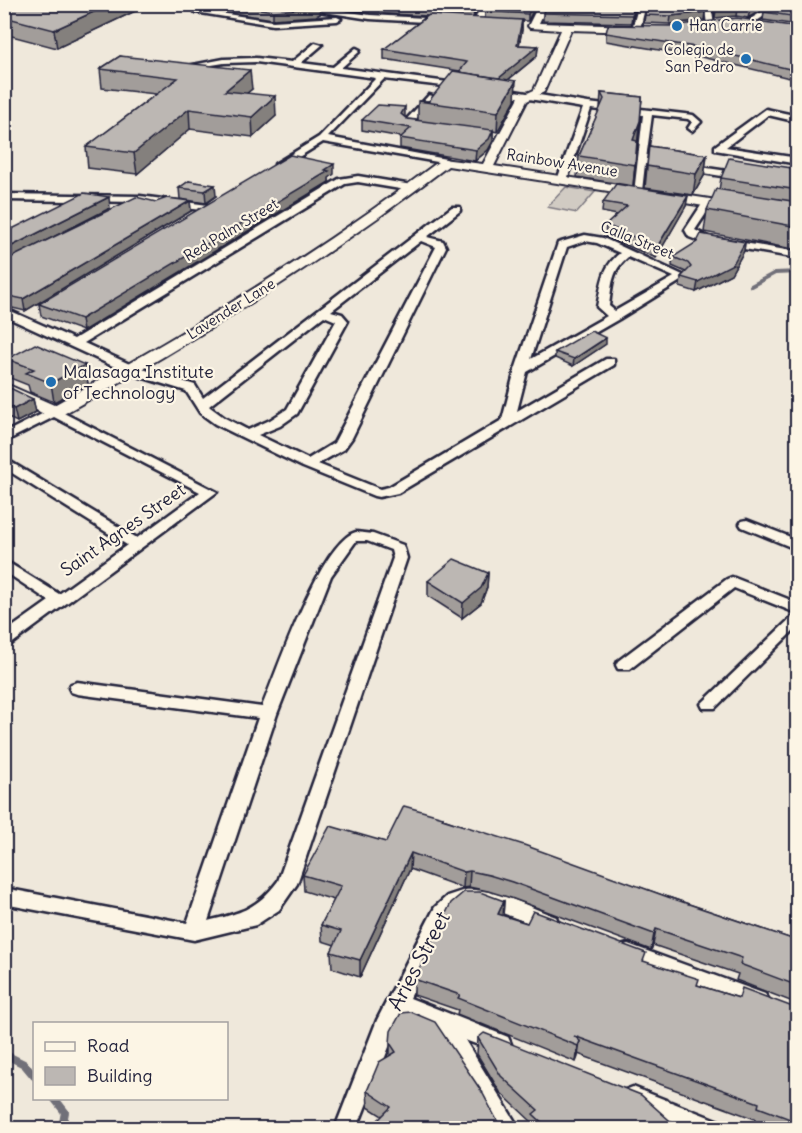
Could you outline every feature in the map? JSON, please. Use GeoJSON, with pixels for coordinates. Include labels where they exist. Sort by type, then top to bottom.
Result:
{"type":"FeatureCollection","features":[{"type":"Feature","properties":{"kind":"street"},"geometry":{"type":"LineString","coordinates":[[215,4],[199,12],[273,23],[370,17]]}},
{"type":"Feature","properties":{"kind":"street"},"geometry":{"type":"LineString","coordinates":[[478,23],[485,4]]}},
{"type":"Feature","properties":{"kind":"street"},"geometry":{"type":"LineString","coordinates":[[544,4],[529,25],[647,29]]}},
{"type":"Feature","properties":{"kind":"street"},"geometry":{"type":"LineString","coordinates":[[636,29],[643,4]]}},
{"type":"Feature","properties":{"kind":"street"},"geometry":{"type":"LineString","coordinates":[[707,4],[706,25],[722,22]]}},
{"type":"Feature","properties":{"kind":"street"},"geometry":{"type":"LineString","coordinates":[[278,5],[370,17],[456,22]]}},
{"type":"Feature","properties":{"kind":"street"},"geometry":{"type":"LineString","coordinates":[[747,21],[772,8],[798,11]]}},
{"type":"Feature","properties":{"kind":"street"},"geometry":{"type":"LineString","coordinates":[[747,21],[763,24]]}},
{"type":"Feature","properties":{"kind":"street"},"geometry":{"type":"LineString","coordinates":[[467,22],[490,24]]}},
{"type":"Feature","properties":{"kind":"street"},"geometry":{"type":"LineString","coordinates":[[487,168],[497,138],[523,99],[539,92],[567,27]]}},
{"type":"Feature","properties":{"kind":"street"},"geometry":{"type":"LineString","coordinates":[[294,65],[318,45]]}},
{"type":"Feature","properties":{"kind":"street"},"geometry":{"type":"LineString","coordinates":[[335,70],[356,50]]}},
{"type":"Feature","properties":{"kind":"street"},"geometry":{"type":"LineString","coordinates":[[258,60],[269,51]]}},
{"type":"Feature","properties":{"kind":"street"},"geometry":{"type":"LineString","coordinates":[[170,69],[241,59],[258,60],[465,87]]}},
{"type":"Feature","properties":{"kind":"street"},"geometry":{"type":"LineString","coordinates":[[200,64],[214,74]]}},
{"type":"Feature","properties":{"kind":"street"},"geometry":{"type":"LineString","coordinates":[[265,174],[322,139],[383,75]]}},
{"type":"Feature","properties":{"kind":"street"},"geometry":{"type":"LineString","coordinates":[[428,127],[407,124],[444,84]]}},
{"type":"Feature","properties":{"kind":"street"},"geometry":{"type":"LineString","coordinates":[[485,90],[588,106],[695,118],[697,122],[692,128]]}},
{"type":"Feature","properties":{"kind":"street"},"geometry":{"type":"LineString","coordinates":[[562,180],[588,106]]}},
{"type":"Feature","properties":{"kind":"street"},"geometry":{"type":"LineString","coordinates":[[796,167],[718,148],[766,111],[798,119]]}},
{"type":"Feature","properties":{"kind":"street"},"geometry":{"type":"LineString","coordinates":[[638,191],[648,112]]}},
{"type":"Feature","properties":{"kind":"street","name":"Rainbow Avenue"},"geometry":{"type":"LineString","coordinates":[[322,139],[446,162],[753,210]]}},
{"type":"Feature","properties":{"kind":"street"},"geometry":{"type":"LineString","coordinates":[[642,161],[755,178]]}},
{"type":"Feature","properties":{"kind":"street","name":"Lavender Lane"},"geometry":{"type":"LineString","coordinates":[[4,438],[132,370],[324,250],[446,162]]}},
{"type":"Feature","properties":{"kind":"street","name":"Red Palm Street"},"geometry":{"type":"LineString","coordinates":[[76,343],[342,181],[358,179],[412,188]]}},
{"type":"Feature","properties":{"kind":"street"},"geometry":{"type":"LineString","coordinates":[[4,197],[140,199],[213,205],[198,214]]}},
{"type":"Feature","properties":{"kind":"street"},"geometry":{"type":"LineString","coordinates":[[119,210],[140,199]]}},
{"type":"Feature","properties":{"kind":"street"},"geometry":{"type":"LineString","coordinates":[[708,203],[690,230],[693,235],[706,240],[798,255]]}},
{"type":"Feature","properties":{"kind":"street"},"geometry":{"type":"LineString","coordinates":[[202,405],[456,209]]}},
{"type":"Feature","properties":{"kind":"street"},"geometry":{"type":"LineString","coordinates":[[308,464],[339,446],[345,438],[441,246],[439,243],[420,238]]}},
{"type":"Feature","properties":{"kind":"street","name":"Calla Street"},"geometry":{"type":"LineString","coordinates":[[508,422],[521,370],[559,248],[576,240],[593,238],[679,274],[681,279],[521,370]]}},
{"type":"Feature","properties":{"kind":"street"},"geometry":{"type":"LineString","coordinates":[[615,317],[603,308],[603,296],[610,269],[627,253]]}},
{"type":"Feature","properties":{"kind":"street"},"geometry":{"type":"LineString","coordinates":[[4,311],[28,316],[76,343],[132,370],[191,388],[211,415],[308,464],[366,489],[385,492],[610,363]]}},
{"type":"Feature","properties":{"kind":"street"},"geometry":{"type":"LineString","coordinates":[[249,434],[275,423],[292,411],[341,323],[341,318],[338,316],[321,312]]}},
{"type":"Feature","properties":{"kind":"street"},"geometry":{"type":"LineString","coordinates":[[4,388],[54,412]]}},
{"type":"Feature","properties":{"kind":"street","name":"Saint Agnes Street"},"geometry":{"type":"LineString","coordinates":[[4,641],[210,492],[54,412]]}},
{"type":"Feature","properties":{"kind":"street"},"geometry":{"type":"LineString","coordinates":[[4,462],[138,545]]}},
{"type":"Feature","properties":{"kind":"street"},"geometry":{"type":"LineString","coordinates":[[747,524],[798,546]]}},
{"type":"Feature","properties":{"kind":"street"},"geometry":{"type":"LineString","coordinates":[[4,896],[194,932],[249,919],[272,904],[287,884],[400,558],[399,548],[362,535],[351,538],[324,576],[268,714],[194,932]]}},
{"type":"Feature","properties":{"kind":"street"},"geometry":{"type":"LineString","coordinates":[[4,564],[58,600]]}},
{"type":"Feature","properties":{"kind":"street"},"geometry":{"type":"LineString","coordinates":[[624,665],[732,582],[797,607],[798,616],[709,704]]}},
{"type":"Feature","properties":{"kind":"street"},"geometry":{"type":"LineString","coordinates":[[77,688],[268,714]]}},
{"type":"Feature","properties":{"kind":"street","name":"Aries Street"},"geometry":{"type":"LineString","coordinates":[[346,1128],[388,1020],[442,913],[457,899],[481,898],[568,930]]}},
{"type":"Feature","properties":{"kind":"street"},"geometry":{"type":"LineString","coordinates":[[612,946],[776,1007]]}},
{"type":"Feature","properties":{"kind":"street"},"geometry":{"type":"LineString","coordinates":[[398,1003],[518,1051]]}},
{"type":"Feature","properties":{"kind":"street"},"geometry":{"type":"LineString","coordinates":[[442,1021],[508,1128]]}},
{"type":"Feature","properties":{"kind":"street"},"geometry":{"type":"LineString","coordinates":[[615,1090],[711,1128]]}},
{"type":"Feature","properties":{"kind":"shaded area"},"geometry":{"type":"Polygon","coordinates":[[[566,187],[595,192],[577,213],[547,207],[566,187]]]}},
{"type":"Feature","properties":{"kind":"building"},"geometry":{"type":"Polygon","coordinates":[[[12,4],[111,4],[54,30],[4,17],[4,8],[12,4]]]}},
{"type":"Feature","properties":{"kind":"building"},"geometry":{"type":"Polygon","coordinates":[[[230,4],[312,4],[320,6],[273,11],[230,4]]]}},
{"type":"Feature","properties":{"kind":"building"},"geometry":{"type":"Polygon","coordinates":[[[367,4],[476,4],[474,11],[367,4]]]}},
{"type":"Feature","properties":{"kind":"building"},"geometry":{"type":"Polygon","coordinates":[[[488,4],[533,4],[528,14],[485,11],[488,4]]]}},
{"type":"Feature","properties":{"kind":"building"},"geometry":{"type":"Polygon","coordinates":[[[547,4],[635,4],[632,15],[543,13],[547,4]]]}},
{"type":"Feature","properties":{"kind":"building"},"geometry":{"type":"Polygon","coordinates":[[[647,4],[704,4],[705,12],[671,16],[645,15],[647,4]]]}},
{"type":"Feature","properties":{"kind":"building"},"geometry":{"type":"Polygon","coordinates":[[[715,4],[759,4],[750,10],[737,8],[716,10],[715,4]]]}},
{"type":"Feature","properties":{"kind":"building"},"geometry":{"type":"Polygon","coordinates":[[[775,5],[798,7],[798,17],[764,12],[775,5]]]}},
{"type":"Feature","properties":{"kind":"building"},"geometry":{"type":"Polygon","coordinates":[[[429,15],[522,20],[517,45],[538,46],[499,78],[459,72],[467,62],[384,49],[429,15]]]}},
{"type":"Feature","properties":{"kind":"building"},"geometry":{"type":"Polygon","coordinates":[[[737,18],[798,27],[798,71],[702,48],[606,33],[608,25],[671,26],[737,18]]]}},
{"type":"Feature","properties":{"kind":"building"},"geometry":{"type":"Polygon","coordinates":[[[120,56],[250,70],[225,91],[275,96],[252,117],[189,109],[134,153],[86,147],[178,78],[100,69],[120,56]]]}},
{"type":"Feature","properties":{"kind":"building"},"geometry":{"type":"Polygon","coordinates":[[[453,71],[516,81],[498,112],[418,101],[429,101],[453,71]]]}},
{"type":"Feature","properties":{"kind":"building"},"geometry":{"type":"Polygon","coordinates":[[[601,93],[642,97],[640,121],[633,140],[637,141],[635,165],[579,156],[604,99],[601,93]]]}},
{"type":"Feature","properties":{"kind":"building"},"geometry":{"type":"Polygon","coordinates":[[[378,105],[405,107],[401,114],[407,119],[493,130],[489,139],[476,150],[400,138],[411,128],[362,120],[378,105]]]}},
{"type":"Feature","properties":{"kind":"building"},"geometry":{"type":"Polygon","coordinates":[[[649,146],[707,155],[696,174],[647,166],[649,146]]]}},
{"type":"Feature","properties":{"kind":"building"},"geometry":{"type":"Polygon","coordinates":[[[290,155],[334,164],[325,170],[329,171],[81,319],[39,304],[290,155]]]}},
{"type":"Feature","properties":{"kind":"building"},"geometry":{"type":"Polygon","coordinates":[[[729,158],[798,169],[798,190],[721,178],[729,158]]]}},
{"type":"Feature","properties":{"kind":"building"},"geometry":{"type":"Polygon","coordinates":[[[189,181],[215,185],[205,191],[179,188],[189,181]]]}},
{"type":"Feature","properties":{"kind":"building"},"geometry":{"type":"Polygon","coordinates":[[[616,184],[688,196],[657,247],[606,225],[627,206],[603,202],[616,184]]]}},
{"type":"Feature","properties":{"kind":"building"},"geometry":{"type":"Polygon","coordinates":[[[716,189],[798,202],[798,227],[707,210],[716,189]]]}},
{"type":"Feature","properties":{"kind":"building"},"geometry":{"type":"Polygon","coordinates":[[[84,193],[109,197],[4,250],[4,233],[84,193]]]}},
{"type":"Feature","properties":{"kind":"building"},"geometry":{"type":"Polygon","coordinates":[[[136,197],[156,202],[167,198],[190,201],[23,299],[4,295],[4,261],[136,197]]]}},
{"type":"Feature","properties":{"kind":"building"},"geometry":{"type":"Polygon","coordinates":[[[701,234],[745,242],[733,264],[698,282],[681,277],[691,267],[688,263],[673,257],[697,242],[701,234]]]}},
{"type":"Feature","properties":{"kind":"building"},"geometry":{"type":"Polygon","coordinates":[[[591,331],[606,338],[574,359],[555,352],[591,331]]]}},
{"type":"Feature","properties":{"kind":"building"},"geometry":{"type":"Polygon","coordinates":[[[35,344],[85,365],[51,383],[26,373],[34,369],[7,359],[35,344]]]}},
{"type":"Feature","properties":{"kind":"building"},"geometry":{"type":"Polygon","coordinates":[[[10,388],[33,399],[14,409],[4,404],[4,390],[10,388]]]}},
{"type":"Feature","properties":{"kind":"building"},"geometry":{"type":"Polygon","coordinates":[[[454,559],[488,573],[481,588],[463,603],[428,581],[454,559]]]}},
{"type":"Feature","properties":{"kind":"building"},"geometry":{"type":"Polygon","coordinates":[[[404,806],[443,817],[442,819],[524,845],[798,941],[798,986],[740,964],[742,958],[656,929],[654,934],[512,882],[470,871],[464,872],[411,853],[360,960],[331,952],[341,931],[321,925],[341,886],[303,875],[330,826],[386,842],[404,806]]]}},
{"type":"Feature","properties":{"kind":"building"},"geometry":{"type":"Polygon","coordinates":[[[464,892],[480,892],[504,901],[498,914],[527,923],[533,911],[646,953],[643,961],[699,979],[697,985],[739,998],[742,988],[798,1009],[798,1122],[758,1107],[759,1103],[574,1036],[580,1041],[578,1046],[458,998],[460,995],[414,979],[451,903],[464,892]]]}},
{"type":"Feature","properties":{"kind":"building"},"geometry":{"type":"Polygon","coordinates":[[[411,1012],[435,1022],[482,1092],[501,1128],[370,1128],[391,1107],[367,1091],[379,1062],[396,1052],[390,1043],[391,1031],[401,1013],[411,1012]]]}},
{"type":"Feature","properties":{"kind":"building"},"geometry":{"type":"Polygon","coordinates":[[[484,1033],[641,1095],[678,1128],[548,1128],[533,1114],[538,1110],[501,1076],[478,1038],[484,1033]]]}},
{"type":"Feature","properties":{"kind":"waterway"},"geometry":{"type":"LineString","coordinates":[[751,286],[775,273],[798,272]]}},
{"type":"Feature","properties":{"kind":"waterway"},"geometry":{"type":"LineString","coordinates":[[4,1054],[24,1064],[33,1075]]}},
{"type":"Feature","properties":{"kind":"waterway"},"geometry":{"type":"LineString","coordinates":[[56,1100],[65,1112],[62,1128]]}},
{"type":"Feature","properties":{"kind":"place","name":"Han Carrie"},"geometry":{"type":"Point","coordinates":[677,26]}},
{"type":"Feature","properties":{"kind":"place","name":"Colegio de San Pedro"},"geometry":{"type":"Point","coordinates":[746,59]}},
{"type":"Feature","properties":{"kind":"place","name":"Malasaga Institute of Technology"},"geometry":{"type":"Point","coordinates":[51,382]}}]}
